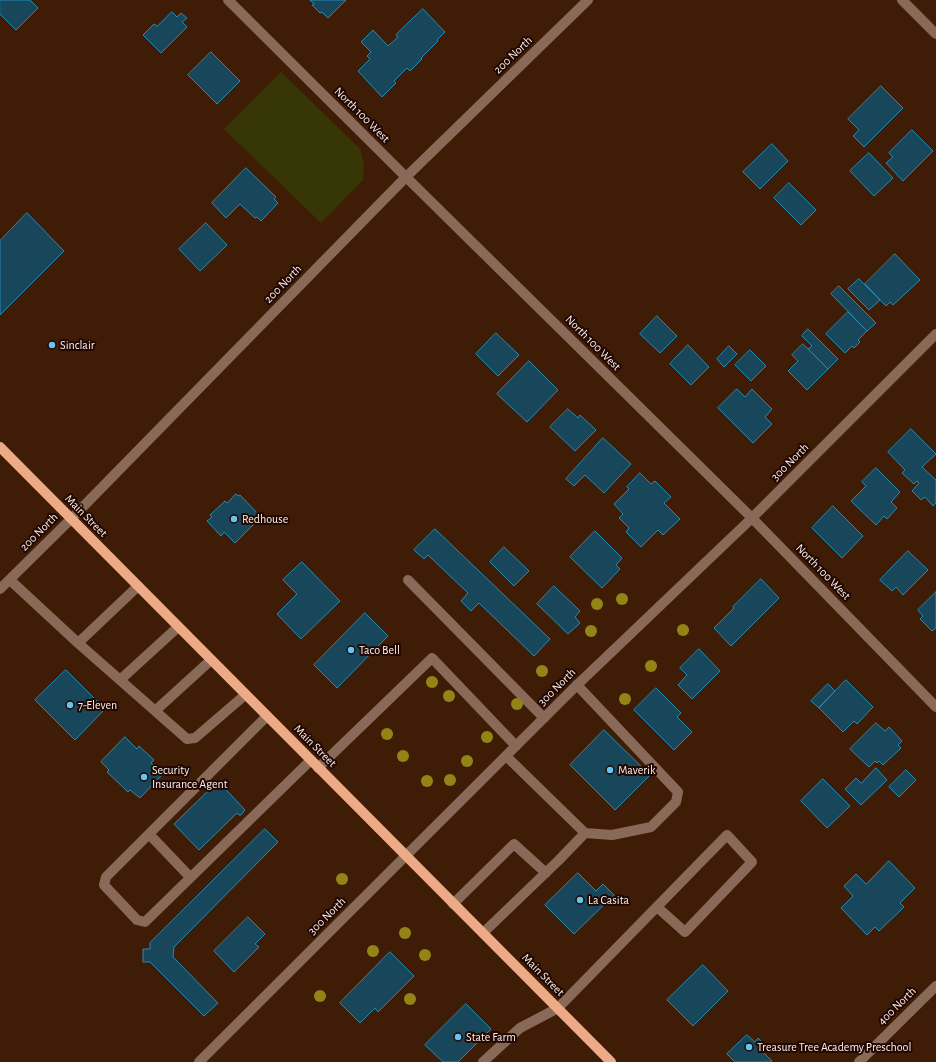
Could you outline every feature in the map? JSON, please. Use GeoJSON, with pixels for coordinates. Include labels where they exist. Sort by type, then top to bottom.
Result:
{"type":"FeatureCollection","features":[{"type":"Feature","properties":{"kind":"main road","name":"Main Street"},"geometry":{"type":"LineString","coordinates":[[0,448],[611,1062]]}},
{"type":"Feature","properties":{"kind":"street","name":"North 100 West"},"geometry":{"type":"LineString","coordinates":[[228,0],[406,178],[752,518],[936,707]]}},
{"type":"Feature","properties":{"kind":"street","name":"200 North"},"geometry":{"type":"LineString","coordinates":[[0,589],[71,519],[406,178],[588,0]]}},
{"type":"Feature","properties":{"kind":"street"},"geometry":{"type":"LineString","coordinates":[[902,0],[936,34]]}},
{"type":"Feature","properties":{"kind":"street","name":"300 North"},"geometry":{"type":"LineString","coordinates":[[198,1062],[577,685],[752,518],[936,334]]}},
{"type":"Feature","properties":{"kind":"street"},"geometry":{"type":"LineString","coordinates":[[10,580],[78,643],[187,739],[195,738],[245,695]]}},
{"type":"Feature","properties":{"kind":"street"},"geometry":{"type":"LineString","coordinates":[[408,580],[544,718]]}},
{"type":"Feature","properties":{"kind":"street"},"geometry":{"type":"LineString","coordinates":[[78,643],[138,586]]}},
{"type":"Feature","properties":{"kind":"street"},"geometry":{"type":"LineString","coordinates":[[120,680],[178,627]]}},
{"type":"Feature","properties":{"kind":"street"},"geometry":{"type":"LineString","coordinates":[[318,768],[432,658],[516,746]]}},
{"type":"Feature","properties":{"kind":"street"},"geometry":{"type":"LineString","coordinates":[[155,711],[211,660]]}},
{"type":"Feature","properties":{"kind":"street"},"geometry":{"type":"LineString","coordinates":[[506,756],[585,833],[612,835],[651,827],[676,802],[678,792],[577,685]]}},
{"type":"Feature","properties":{"kind":"street"},"geometry":{"type":"LineString","coordinates":[[267,716],[106,877],[104,885],[137,920],[145,922],[311,760]]}},
{"type":"Feature","properties":{"kind":"street"},"geometry":{"type":"LineString","coordinates":[[483,933],[546,873],[585,833]]}},
{"type":"Feature","properties":{"kind":"street"},"geometry":{"type":"LineString","coordinates":[[149,834],[190,877]]}},
{"type":"Feature","properties":{"kind":"street"},"geometry":{"type":"LineString","coordinates":[[483,1062],[520,1028],[558,1008],[727,835],[752,862],[685,932],[657,907]]}},
{"type":"Feature","properties":{"kind":"street"},"geometry":{"type":"LineString","coordinates":[[453,904],[514,844],[546,873]]}},
{"type":"Feature","properties":{"kind":"street","name":"400 North"},"geometry":{"type":"LineString","coordinates":[[859,1062],[936,986]]}},
{"type":"Feature","properties":{"kind":"shaded area"},"geometry":{"type":"Polygon","coordinates":[[[281,72],[360,149],[364,164],[363,180],[321,223],[224,129],[281,72]]]}},
{"type":"Feature","properties":{"kind":"building"},"geometry":{"type":"Polygon","coordinates":[[[0,0],[30,0],[38,8],[16,30],[0,14],[0,0]]]}},
{"type":"Feature","properties":{"kind":"building"},"geometry":{"type":"Polygon","coordinates":[[[310,0],[346,0],[328,18],[312,5],[314,4],[310,0]]]}},
{"type":"Feature","properties":{"kind":"building"},"geometry":{"type":"Polygon","coordinates":[[[423,9],[445,32],[410,71],[407,68],[394,81],[396,83],[382,97],[358,71],[370,59],[367,56],[371,52],[361,42],[373,30],[388,46],[398,37],[396,35],[423,9]]]}},
{"type":"Feature","properties":{"kind":"building"},"geometry":{"type":"Polygon","coordinates":[[[172,12],[177,17],[181,13],[187,18],[182,22],[187,27],[161,53],[143,35],[154,24],[157,26],[172,12]]]}},
{"type":"Feature","properties":{"kind":"building"},"geometry":{"type":"Polygon","coordinates":[[[211,52],[240,81],[217,104],[188,75],[211,52]]]}},
{"type":"Feature","properties":{"kind":"building"},"geometry":{"type":"Polygon","coordinates":[[[881,86],[903,108],[864,147],[853,136],[859,130],[848,119],[881,86]]]}},
{"type":"Feature","properties":{"kind":"building"},"geometry":{"type":"Polygon","coordinates":[[[912,130],[933,151],[903,181],[886,163],[893,157],[889,153],[912,130]]]}},
{"type":"Feature","properties":{"kind":"building"},"geometry":{"type":"Polygon","coordinates":[[[772,144],[788,161],[760,189],[743,172],[772,144]]]}},
{"type":"Feature","properties":{"kind":"building"},"geometry":{"type":"Polygon","coordinates":[[[869,153],[893,178],[874,196],[850,171],[869,153]]]}},
{"type":"Feature","properties":{"kind":"building"},"geometry":{"type":"Polygon","coordinates":[[[246,168],[276,197],[274,199],[278,203],[261,221],[257,217],[255,218],[240,204],[226,218],[212,203],[246,168]]]}},
{"type":"Feature","properties":{"kind":"building"},"geometry":{"type":"Polygon","coordinates":[[[789,183],[816,210],[801,225],[774,198],[789,183]]]}},
{"type":"Feature","properties":{"kind":"building"},"geometry":{"type":"Polygon","coordinates":[[[27,213],[64,251],[0,315],[0,241],[27,213]]]}},
{"type":"Feature","properties":{"kind":"building"},"geometry":{"type":"Polygon","coordinates":[[[206,223],[227,245],[200,271],[179,249],[206,223]]]}},
{"type":"Feature","properties":{"kind":"building"},"geometry":{"type":"Polygon","coordinates":[[[895,254],[920,280],[893,305],[890,302],[886,306],[865,284],[895,254]]]}},
{"type":"Feature","properties":{"kind":"building"},"geometry":{"type":"Polygon","coordinates":[[[859,279],[880,300],[869,310],[848,289],[859,279]]]}},
{"type":"Feature","properties":{"kind":"building"},"geometry":{"type":"Polygon","coordinates":[[[839,286],[876,323],[867,331],[831,294],[839,286]]]}},
{"type":"Feature","properties":{"kind":"building"},"geometry":{"type":"Polygon","coordinates":[[[848,312],[867,331],[858,340],[860,342],[854,348],[852,346],[845,353],[826,334],[848,312]]]}},
{"type":"Feature","properties":{"kind":"building"},"geometry":{"type":"Polygon","coordinates":[[[657,316],[677,336],[660,353],[640,334],[657,316]]]}},
{"type":"Feature","properties":{"kind":"building"},"geometry":{"type":"Polygon","coordinates":[[[808,329],[838,359],[828,369],[808,349],[812,346],[802,336],[808,329]]]}},
{"type":"Feature","properties":{"kind":"building"},"geometry":{"type":"Polygon","coordinates":[[[496,333],[519,355],[498,376],[476,354],[496,333]]]}},
{"type":"Feature","properties":{"kind":"building"},"geometry":{"type":"Polygon","coordinates":[[[803,344],[828,369],[807,390],[788,371],[798,361],[792,355],[803,344]]]}},
{"type":"Feature","properties":{"kind":"building"},"geometry":{"type":"Polygon","coordinates":[[[688,345],[709,367],[691,385],[670,364],[688,345]]]}},
{"type":"Feature","properties":{"kind":"building"},"geometry":{"type":"Polygon","coordinates":[[[729,346],[737,354],[724,367],[717,359],[729,346]]]}},
{"type":"Feature","properties":{"kind":"building"},"geometry":{"type":"Polygon","coordinates":[[[750,350],[766,366],[751,381],[735,365],[750,350]]]}},
{"type":"Feature","properties":{"kind":"building"},"geometry":{"type":"Polygon","coordinates":[[[529,361],[558,390],[527,422],[497,394],[529,361]]]}},
{"type":"Feature","properties":{"kind":"building"},"geometry":{"type":"Polygon","coordinates":[[[737,389],[745,397],[752,389],[772,409],[765,417],[772,424],[753,443],[718,408],[737,389]]]}},
{"type":"Feature","properties":{"kind":"building"},"geometry":{"type":"Polygon","coordinates":[[[568,409],[578,418],[580,415],[596,430],[575,451],[550,427],[568,409]]]}},
{"type":"Feature","properties":{"kind":"building"},"geometry":{"type":"Polygon","coordinates":[[[911,429],[936,454],[922,467],[936,480],[936,503],[933,506],[925,497],[921,500],[912,491],[919,483],[917,481],[914,484],[902,473],[905,470],[888,452],[911,429]]]}},
{"type":"Feature","properties":{"kind":"building"},"geometry":{"type":"Polygon","coordinates":[[[603,438],[631,464],[604,493],[585,475],[574,486],[566,479],[603,438]]]}},
{"type":"Feature","properties":{"kind":"building"},"geometry":{"type":"Polygon","coordinates":[[[876,468],[900,492],[891,502],[897,508],[887,519],[884,516],[876,525],[851,501],[866,486],[862,482],[876,468]]]}},
{"type":"Feature","properties":{"kind":"building"},"geometry":{"type":"Polygon","coordinates":[[[640,473],[651,484],[655,481],[671,497],[664,503],[680,519],[663,535],[658,530],[641,547],[626,532],[629,528],[619,518],[623,514],[614,504],[629,489],[627,487],[640,473]]]}},
{"type":"Feature","properties":{"kind":"building","name":"Redhouse"},"geometry":{"type":"Polygon","coordinates":[[[236,494],[238,496],[240,495],[261,517],[235,543],[224,532],[221,536],[207,521],[212,517],[210,515],[225,501],[227,503],[236,494]]]}},
{"type":"Feature","properties":{"kind":"building"},"geometry":{"type":"Polygon","coordinates":[[[833,506],[863,536],[842,558],[812,528],[833,506]]]}},
{"type":"Feature","properties":{"kind":"building"},"geometry":{"type":"Polygon","coordinates":[[[435,529],[550,639],[534,656],[479,603],[471,611],[461,601],[468,593],[428,555],[424,559],[414,550],[435,529]]]}},
{"type":"Feature","properties":{"kind":"building"},"geometry":{"type":"Polygon","coordinates":[[[595,531],[622,558],[616,565],[620,569],[602,588],[570,557],[595,531]]]}},
{"type":"Feature","properties":{"kind":"building"},"geometry":{"type":"Polygon","coordinates":[[[504,547],[529,571],[514,586],[490,562],[504,547]]]}},
{"type":"Feature","properties":{"kind":"building"},"geometry":{"type":"Polygon","coordinates":[[[908,551],[928,570],[903,595],[896,587],[892,591],[880,580],[908,551]]]}},
{"type":"Feature","properties":{"kind":"building"},"geometry":{"type":"Polygon","coordinates":[[[302,562],[340,601],[301,639],[277,614],[297,594],[283,580],[302,562]]]}},
{"type":"Feature","properties":{"kind":"building"},"geometry":{"type":"Polygon","coordinates":[[[761,579],[779,598],[731,646],[714,628],[761,579]]]}},
{"type":"Feature","properties":{"kind":"building"},"geometry":{"type":"Polygon","coordinates":[[[554,586],[580,611],[575,617],[580,623],[568,634],[537,604],[554,586]]]}},
{"type":"Feature","properties":{"kind":"building"},"geometry":{"type":"Polygon","coordinates":[[[936,592],[936,628],[932,631],[920,619],[923,616],[918,610],[936,592]]]}},
{"type":"Feature","properties":{"kind":"building","name":"Taco Bell"},"geometry":{"type":"Polygon","coordinates":[[[365,613],[388,636],[337,688],[314,665],[365,613]]]}},
{"type":"Feature","properties":{"kind":"building"},"geometry":{"type":"Polygon","coordinates":[[[699,649],[720,671],[692,699],[678,685],[687,675],[680,668],[699,649]]]}},
{"type":"Feature","properties":{"kind":"building","name":"7-Eleven"},"geometry":{"type":"Polygon","coordinates":[[[66,670],[105,709],[75,740],[35,700],[66,670]]]}},
{"type":"Feature","properties":{"kind":"building"},"geometry":{"type":"Polygon","coordinates":[[[846,680],[873,707],[857,724],[854,721],[843,732],[819,708],[846,680]]]}},
{"type":"Feature","properties":{"kind":"building"},"geometry":{"type":"Polygon","coordinates":[[[828,684],[835,691],[819,708],[811,701],[828,684]]]}},
{"type":"Feature","properties":{"kind":"building"},"geometry":{"type":"Polygon","coordinates":[[[656,688],[681,713],[677,717],[692,732],[674,750],[634,710],[656,688]]]}},
{"type":"Feature","properties":{"kind":"building"},"geometry":{"type":"Polygon","coordinates":[[[876,723],[885,731],[889,727],[902,741],[898,745],[901,748],[883,765],[879,761],[877,763],[875,761],[869,767],[850,749],[876,723]]]}},
{"type":"Feature","properties":{"kind":"building","name":"Maverik"},"geometry":{"type":"Polygon","coordinates":[[[604,730],[650,775],[615,810],[570,765],[604,730]]]}},
{"type":"Feature","properties":{"kind":"building"},"geometry":{"type":"Polygon","coordinates":[[[125,737],[137,749],[139,746],[154,760],[151,763],[163,774],[140,798],[130,790],[128,792],[107,772],[109,770],[101,762],[125,737]]]}},
{"type":"Feature","properties":{"kind":"building"},"geometry":{"type":"Polygon","coordinates":[[[876,768],[887,780],[861,805],[845,789],[856,778],[861,783],[876,768]]]}},
{"type":"Feature","properties":{"kind":"building"},"geometry":{"type":"Polygon","coordinates":[[[906,770],[916,780],[899,797],[889,787],[906,770]]]}},
{"type":"Feature","properties":{"kind":"building"},"geometry":{"type":"Polygon","coordinates":[[[823,779],[850,806],[827,828],[801,801],[823,779]]]}},
{"type":"Feature","properties":{"kind":"building"},"geometry":{"type":"Polygon","coordinates":[[[215,781],[219,782],[245,810],[241,815],[237,813],[199,850],[174,824],[212,787],[212,783],[215,781]]]}},
{"type":"Feature","properties":{"kind":"building"},"geometry":{"type":"Polygon","coordinates":[[[265,829],[278,842],[174,947],[173,957],[218,1003],[204,1016],[150,962],[143,962],[143,949],[150,949],[150,943],[265,829]]]}},
{"type":"Feature","properties":{"kind":"building"},"geometry":{"type":"Polygon","coordinates":[[[889,861],[915,888],[900,903],[904,907],[879,931],[875,927],[867,935],[841,908],[853,896],[844,886],[856,874],[866,884],[889,861]]]}},
{"type":"Feature","properties":{"kind":"building","name":"La Casita"},"geometry":{"type":"Polygon","coordinates":[[[578,873],[596,891],[603,884],[614,895],[574,934],[545,905],[578,873]]]}},
{"type":"Feature","properties":{"kind":"building"},"geometry":{"type":"Polygon","coordinates":[[[248,917],[265,934],[255,944],[259,947],[234,972],[214,951],[248,917]]]}},
{"type":"Feature","properties":{"kind":"building"},"geometry":{"type":"Polygon","coordinates":[[[390,952],[414,976],[378,1012],[375,1008],[360,1023],[340,1003],[390,952]]]}},
{"type":"Feature","properties":{"kind":"building"},"geometry":{"type":"Polygon","coordinates":[[[703,965],[728,991],[693,1026],[667,1000],[703,965]]]}},
{"type":"Feature","properties":{"kind":"building","name":"State Farm"},"geometry":{"type":"Polygon","coordinates":[[[466,1004],[491,1029],[458,1062],[443,1062],[425,1045],[466,1004]]]}},
{"type":"Feature","properties":{"kind":"building","name":"Treasure Tree Academy Preschool"},"geometry":{"type":"Polygon","coordinates":[[[747,1035],[755,1042],[758,1038],[765,1045],[760,1049],[772,1061],[735,1062],[727,1054],[747,1035]]]}},
{"type":"Feature","properties":{"kind":"place","name":"Sinclair"},"geometry":{"type":"Point","coordinates":[52,345]}},
{"type":"Feature","properties":{"kind":"place","name":"Redhouse"},"geometry":{"type":"Point","coordinates":[234,519]}},
{"type":"Feature","properties":{"kind":"place","name":"Taco Bell"},"geometry":{"type":"Point","coordinates":[351,650]}},
{"type":"Feature","properties":{"kind":"place","name":"7-Eleven"},"geometry":{"type":"Point","coordinates":[70,705]}},
{"type":"Feature","properties":{"kind":"place","name":"Maverik"},"geometry":{"type":"Point","coordinates":[610,770]}},
{"type":"Feature","properties":{"kind":"place","name":"Security Insurance Agent"},"geometry":{"type":"Point","coordinates":[144,777]}},
{"type":"Feature","properties":{"kind":"place","name":"La Casita"},"geometry":{"type":"Point","coordinates":[580,900]}},
{"type":"Feature","properties":{"kind":"place","name":"State Farm"},"geometry":{"type":"Point","coordinates":[458,1037]}},
{"type":"Feature","properties":{"kind":"place","name":"Treasure Tree Academy Preschool"},"geometry":{"type":"Point","coordinates":[749,1047]}}]}
